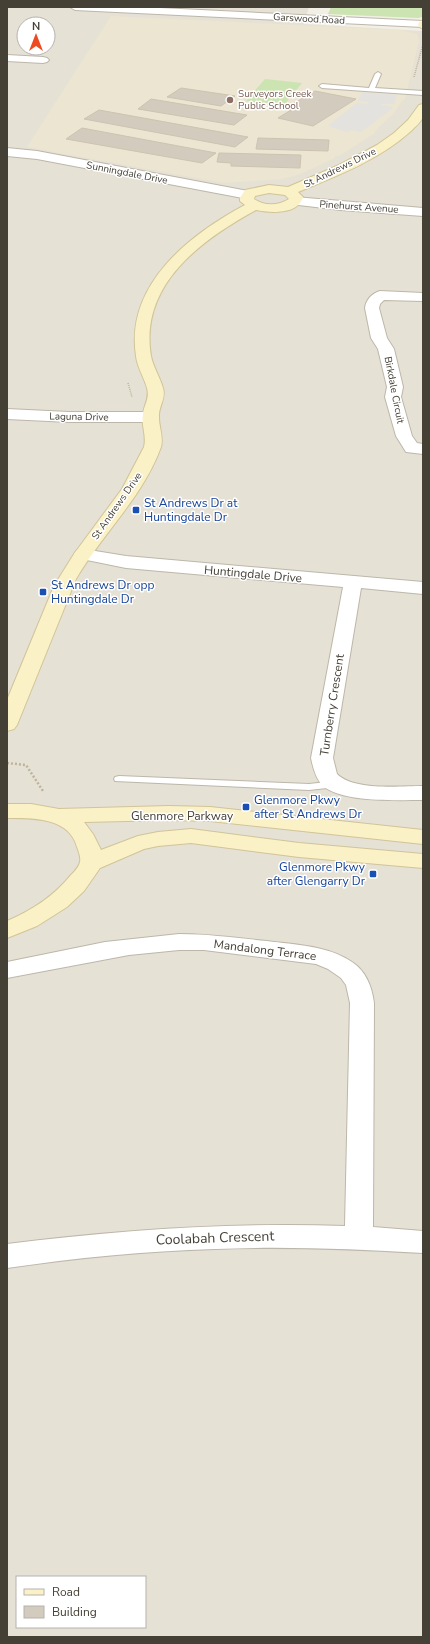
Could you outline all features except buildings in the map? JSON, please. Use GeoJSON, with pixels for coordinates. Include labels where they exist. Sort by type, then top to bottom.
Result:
{"type":"FeatureCollection","features":[{"type":"Feature","properties":{"kind":"street","name":"Garswood Road"},"geometry":{"type":"LineString","coordinates":[[75,7],[423,25]]}},
{"type":"Feature","properties":{"kind":"street"},"geometry":{"type":"LineString","coordinates":[[309,19],[312,7]]}},
{"type":"Feature","properties":{"kind":"street"},"geometry":{"type":"LineString","coordinates":[[7,58],[44,60]]}},
{"type":"Feature","properties":{"kind":"street","name":"St Andrews Drive"},"geometry":{"type":"LineString","coordinates":[[251,200],[275,208],[288,205],[292,196],[377,150],[410,125],[423,108]]}},
{"type":"Feature","properties":{"kind":"street","name":"Sunningdale Drive"},"geometry":{"type":"LineString","coordinates":[[7,152],[37,155],[251,200]]}},
{"type":"Feature","properties":{"kind":"street","name":"St Andrews Drive"},"geometry":{"type":"LineString","coordinates":[[251,200],[250,193],[262,189],[276,189],[292,196]]}},
{"type":"Feature","properties":{"kind":"street","name":"Pinehurst Avenue"},"geometry":{"type":"LineString","coordinates":[[292,196],[342,206],[423,212]]}},
{"type":"Feature","properties":{"kind":"street","name":"St Andrews Drive"},"geometry":{"type":"LineString","coordinates":[[7,724],[66,581],[83,554],[127,494],[144,467],[154,441],[150,423],[151,412],[156,404],[156,392],[145,364],[142,340],[146,315],[151,298],[170,268],[196,242],[251,200]]}},
{"type":"Feature","properties":{"kind":"street","name":"Birkdale Circuit"},"geometry":{"type":"LineString","coordinates":[[423,297],[380,295],[373,304],[372,308],[379,338],[386,349],[395,387],[393,397],[404,436],[412,448],[423,449]]}},
{"type":"Feature","properties":{"kind":"street","name":"Laguna Drive"},"geometry":{"type":"LineString","coordinates":[[7,414],[69,417],[151,417]]}},
{"type":"Feature","properties":{"kind":"street","name":"Huntingdale Drive"},"geometry":{"type":"LineString","coordinates":[[83,554],[126,562],[423,588]]}},
{"type":"Feature","properties":{"kind":"street","name":"Turnberry Crescent"},"geometry":{"type":"LineString","coordinates":[[353,582],[322,758],[323,766],[326,775],[332,782],[357,791],[423,793]]}},
{"type":"Feature","properties":{"kind":"street"},"geometry":{"type":"LineString","coordinates":[[7,796],[35,812]]}},
{"type":"Feature","properties":{"kind":"street"},"geometry":{"type":"LineString","coordinates":[[7,811],[35,812],[60,816],[77,826],[82,832],[89,850],[91,863],[79,882],[62,899],[36,917],[7,930]]}},
{"type":"Feature","properties":{"kind":"street","name":"Glenmore Parkway"},"geometry":{"type":"LineString","coordinates":[[60,816],[169,813],[217,814],[423,837]]}},
{"type":"Feature","properties":{"kind":"street","name":"Glenmore Parkway"},"geometry":{"type":"LineString","coordinates":[[91,863],[138,843],[158,839],[191,836],[299,850],[423,861]]}},
{"type":"Feature","properties":{"kind":"street","name":"Mandalong Terrace"},"geometry":{"type":"LineString","coordinates":[[7,970],[148,944],[204,942],[319,956],[336,963],[350,972],[360,988],[362,1003],[359,1238]]}},
{"type":"Feature","properties":{"kind":"street","name":"Coolabah Crescent"},"geometry":{"type":"LineString","coordinates":[[7,1256],[173,1238],[267,1235],[423,1242]]}},
{"type":"Feature","properties":{"kind":"lane"},"geometry":{"type":"LineString","coordinates":[[372,90],[378,74]]}},
{"type":"Feature","properties":{"kind":"lane"},"geometry":{"type":"LineString","coordinates":[[322,86],[423,93]]}},
{"type":"Feature","properties":{"kind":"lane"},"geometry":{"type":"LineString","coordinates":[[119,779],[309,787],[337,784]]}},
{"type":"Feature","properties":{"kind":"path"},"geometry":{"type":"LineString","coordinates":[[410,92],[423,44]]}},
{"type":"Feature","properties":{"kind":"shaded area"},"geometry":{"type":"Polygon","coordinates":[[[7,7],[309,7],[304,24],[423,31],[423,1637],[7,1637],[7,7]]]}},
{"type":"Feature","properties":{"kind":"shaded area","name":"Surveyors Creek Public School"},"geometry":{"type":"Polygon","coordinates":[[[111,16],[401,30],[417,34],[419,41],[405,99],[393,114],[375,131],[375,133],[339,156],[335,156],[335,158],[298,175],[282,179],[224,183],[27,147],[111,16]]]}},
{"type":"Feature","properties":{"kind":"shaded area"},"geometry":{"type":"Polygon","coordinates":[[[362,92],[397,95],[394,104],[381,105],[393,107],[361,132],[350,130],[347,132],[328,126],[357,103],[368,104],[369,102],[358,101],[362,92]]]}},
{"type":"Feature","properties":{"kind":"green space"},"geometry":{"type":"Polygon","coordinates":[[[331,7],[423,7],[423,17],[328,14],[331,7]]]}},
{"type":"Feature","properties":{"kind":"green space"},"geometry":{"type":"Polygon","coordinates":[[[265,79],[302,83],[284,105],[246,101],[265,79]]]}},
{"type":"Feature","properties":{"kind":"place","name":"Surveyors Creek Public School"},"geometry":{"type":"Point","coordinates":[230,100]}},
{"type":"Feature","properties":{"kind":"place","name":"St Andrews Dr at Huntingdale Dr"},"geometry":{"type":"Point","coordinates":[136,510]}},
{"type":"Feature","properties":{"kind":"place","name":"St Andrews Dr opp Huntingdale Dr"},"geometry":{"type":"Point","coordinates":[43,592]}},
{"type":"Feature","properties":{"kind":"place","name":"Glenmore Pkwy after St Andrews Dr"},"geometry":{"type":"Point","coordinates":[246,807]}},
{"type":"Feature","properties":{"kind":"place","name":"Glenmore Pkwy after Glengarry Dr"},"geometry":{"type":"Point","coordinates":[373,874]}}]}
